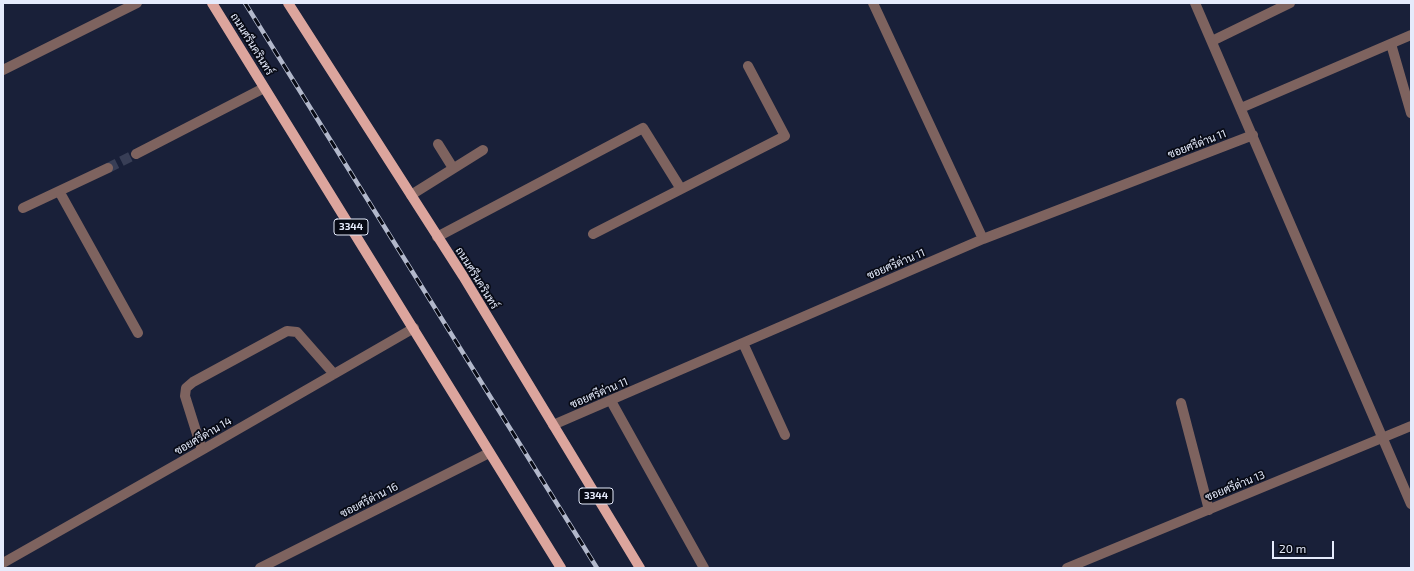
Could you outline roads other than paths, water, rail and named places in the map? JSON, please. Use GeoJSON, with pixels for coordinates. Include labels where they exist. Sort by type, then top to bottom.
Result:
{"type":"FeatureCollection","features":[{"type":"Feature","properties":{"kind":"main road","name":"ถนนศรีนครินทร์"},"geometry":{"type":"LineString","coordinates":[[212,3],[414,328],[560,568]]}},
{"type":"Feature","properties":{"kind":"main road","name":"ถนนศรีนครินทร์"},"geometry":{"type":"LineString","coordinates":[[288,3],[463,276],[640,568]]}},
{"type":"Feature","properties":{"kind":"street"},"geometry":{"type":"LineString","coordinates":[[4,67],[137,3]]}},
{"type":"Feature","properties":{"kind":"street"},"geometry":{"type":"LineString","coordinates":[[873,3],[983,239]]}},
{"type":"Feature","properties":{"kind":"street"},"geometry":{"type":"LineString","coordinates":[[1195,3],[1411,504]]}},
{"type":"Feature","properties":{"kind":"street"},"geometry":{"type":"LineString","coordinates":[[1212,41],[1290,3]]}},
{"type":"Feature","properties":{"kind":"street"},"geometry":{"type":"LineString","coordinates":[[1241,108],[1411,35]]}},
{"type":"Feature","properties":{"kind":"street"},"geometry":{"type":"LineString","coordinates":[[1391,44],[1411,113]]}},
{"type":"Feature","properties":{"kind":"street"},"geometry":{"type":"LineString","coordinates":[[593,234],[785,136],[748,66]]}},
{"type":"Feature","properties":{"kind":"street"},"geometry":{"type":"LineString","coordinates":[[136,154],[264,88]]}},
{"type":"Feature","properties":{"kind":"street"},"geometry":{"type":"LineString","coordinates":[[437,237],[643,128],[681,189]]}},
{"type":"Feature","properties":{"kind":"street","name":"ซอยศรีด่าน 11"},"geometry":{"type":"LineString","coordinates":[[553,425],[983,239],[1253,136]]}},
{"type":"Feature","properties":{"kind":"street"},"geometry":{"type":"LineString","coordinates":[[438,144],[453,168]]}},
{"type":"Feature","properties":{"kind":"street"},"geometry":{"type":"LineString","coordinates":[[411,195],[483,150]]}},
{"type":"Feature","properties":{"kind":"street"},"geometry":{"type":"LineString","coordinates":[[23,208],[108,168]]}},
{"type":"Feature","properties":{"kind":"street"},"geometry":{"type":"LineString","coordinates":[[59,191],[138,333]]}},
{"type":"Feature","properties":{"kind":"street","name":"ซอยศรีด่าน 14"},"geometry":{"type":"LineString","coordinates":[[5,562],[414,328]]}},
{"type":"Feature","properties":{"kind":"street"},"geometry":{"type":"LineString","coordinates":[[202,450],[185,396],[186,388],[192,382],[287,330],[297,332],[334,374]]}},
{"type":"Feature","properties":{"kind":"street"},"geometry":{"type":"LineString","coordinates":[[743,343],[785,435]]}},
{"type":"Feature","properties":{"kind":"street"},"geometry":{"type":"LineString","coordinates":[[611,401],[704,568]]}},
{"type":"Feature","properties":{"kind":"street"},"geometry":{"type":"LineString","coordinates":[[1181,404],[1209,510]]}},
{"type":"Feature","properties":{"kind":"street","name":"ซอยศรีด่าน 13"},"geometry":{"type":"LineString","coordinates":[[1067,568],[1411,426]]}},
{"type":"Feature","properties":{"kind":"street","name":"ซอยศรีด่าน 16"},"geometry":{"type":"LineString","coordinates":[[260,568],[489,452]]}},
{"type":"Feature","properties":{"kind":"tunnel"},"geometry":{"type":"LineString","coordinates":[[108,168],[136,154]]}},
{"type":"Feature","properties":{"kind":"railway"},"geometry":{"type":"LineString","coordinates":[[245,3],[597,568]]}}]}
